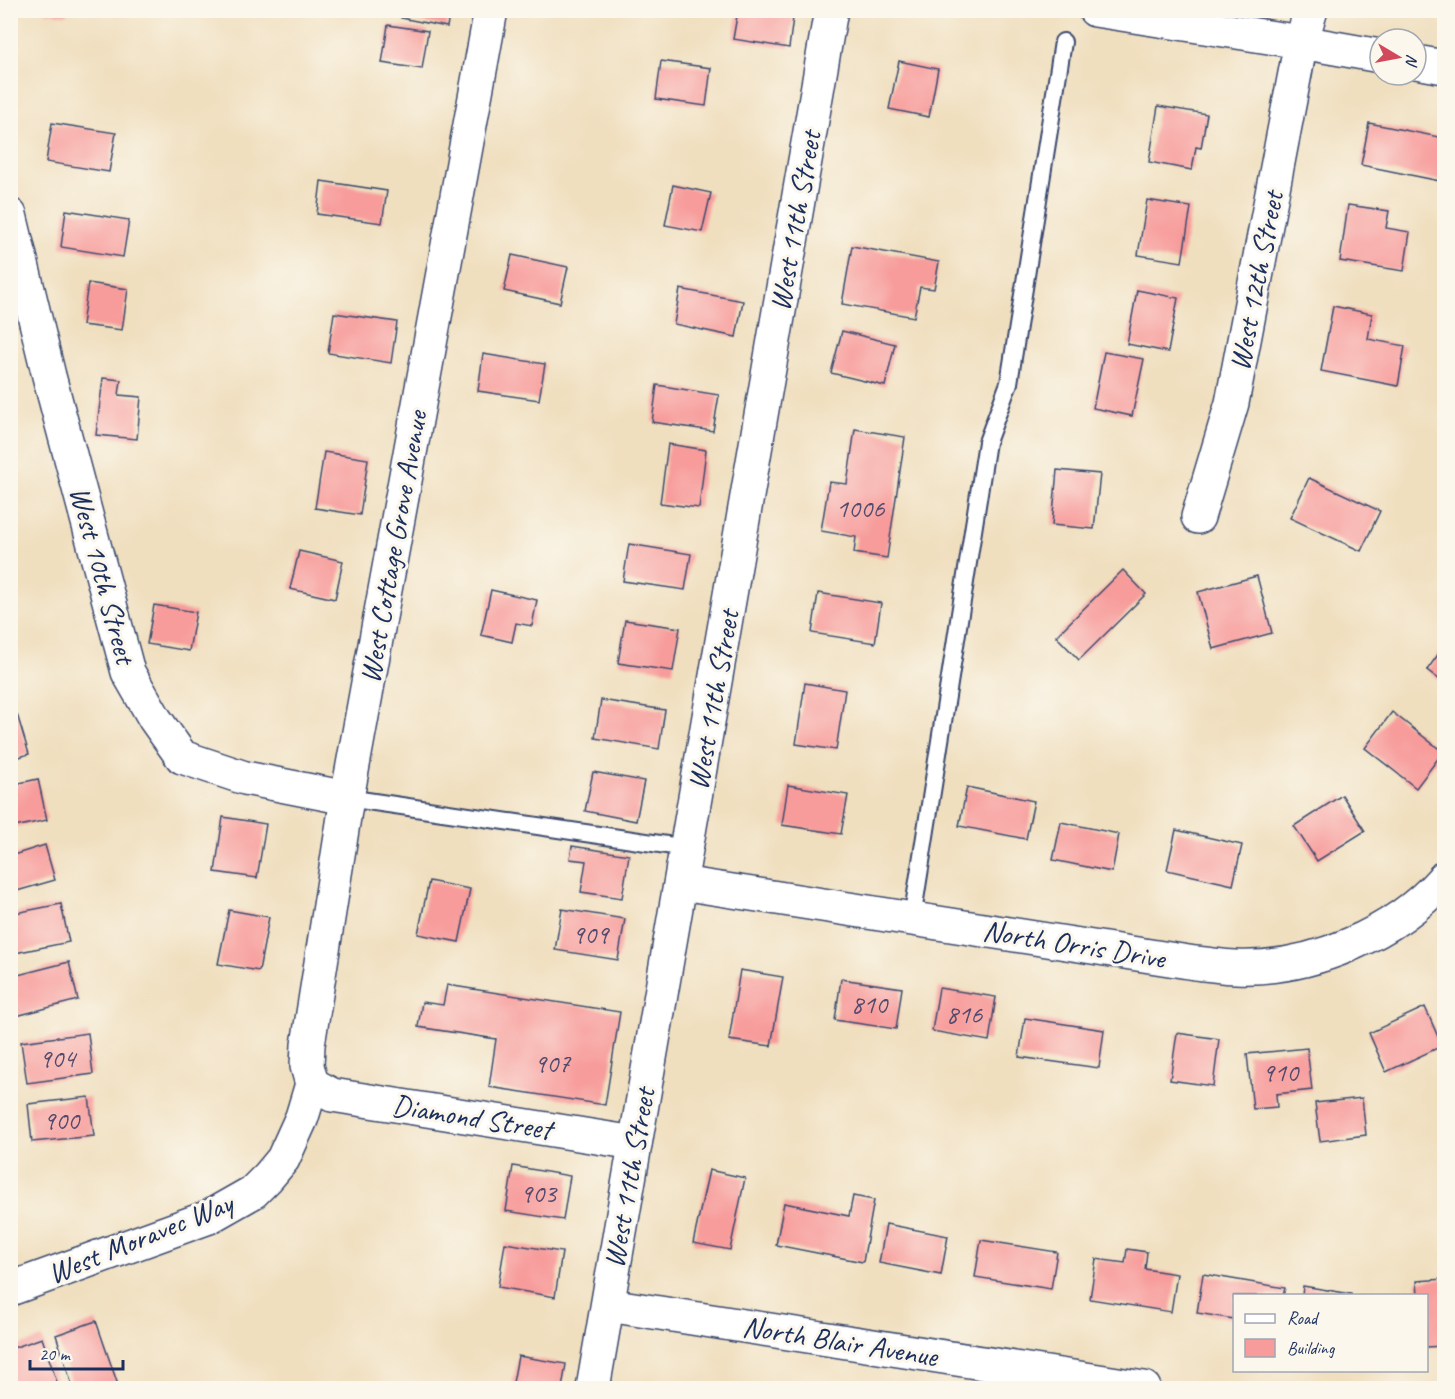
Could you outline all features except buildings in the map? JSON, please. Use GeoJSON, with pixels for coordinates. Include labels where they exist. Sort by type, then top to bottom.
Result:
{"type":"FeatureCollection","features":[{"type":"Feature","properties":{"kind":"street","name":"West Cottage Grove Avenue"},"geometry":{"type":"LineString","coordinates":[[312,1084],[308,1066],[308,1045],[347,798],[491,10]]}},
{"type":"Feature","properties":{"kind":"street","name":"West 11th Street"},"geometry":{"type":"LineString","coordinates":[[593,1389],[831,10]]}},
{"type":"Feature","properties":{"kind":"street"},"geometry":{"type":"LineString","coordinates":[[1095,10],[1368,54]]}},
{"type":"Feature","properties":{"kind":"street","name":"West 12th Street"},"geometry":{"type":"LineString","coordinates":[[1198,517],[1232,403],[1301,42],[1311,10]]}},
{"type":"Feature","properties":{"kind":"street"},"geometry":{"type":"LineString","coordinates":[[1428,64],[1444,67]]}},
{"type":"Feature","properties":{"kind":"street","name":"West 10th Street"},"geometry":{"type":"LineString","coordinates":[[10,215],[49,376],[128,672],[155,720],[182,757],[245,778],[347,798]]}},
{"type":"Feature","properties":{"kind":"street","name":"North Orris Drive"},"geometry":{"type":"LineString","coordinates":[[681,883],[1236,968],[1266,966],[1312,957],[1363,939],[1393,922],[1444,878]]}},
{"type":"Feature","properties":{"kind":"street","name":"Diamond Street"},"geometry":{"type":"LineString","coordinates":[[312,1084],[332,1095],[634,1143]]}},
{"type":"Feature","properties":{"kind":"street","name":"West Moravec Way"},"geometry":{"type":"LineString","coordinates":[[10,1289],[209,1217],[253,1192],[283,1159],[302,1117],[312,1084]]}},
{"type":"Feature","properties":{"kind":"street","name":"North Blair Avenue"},"geometry":{"type":"LineString","coordinates":[[608,1305],[1071,1383],[1144,1389]]}},
{"type":"Feature","properties":{"kind":"lane"},"geometry":{"type":"LineString","coordinates":[[912,919],[987,442],[1009,383],[1063,42]]}},
{"type":"Feature","properties":{"kind":"lane"},"geometry":{"type":"LineString","coordinates":[[347,798],[687,848]]}}]}
